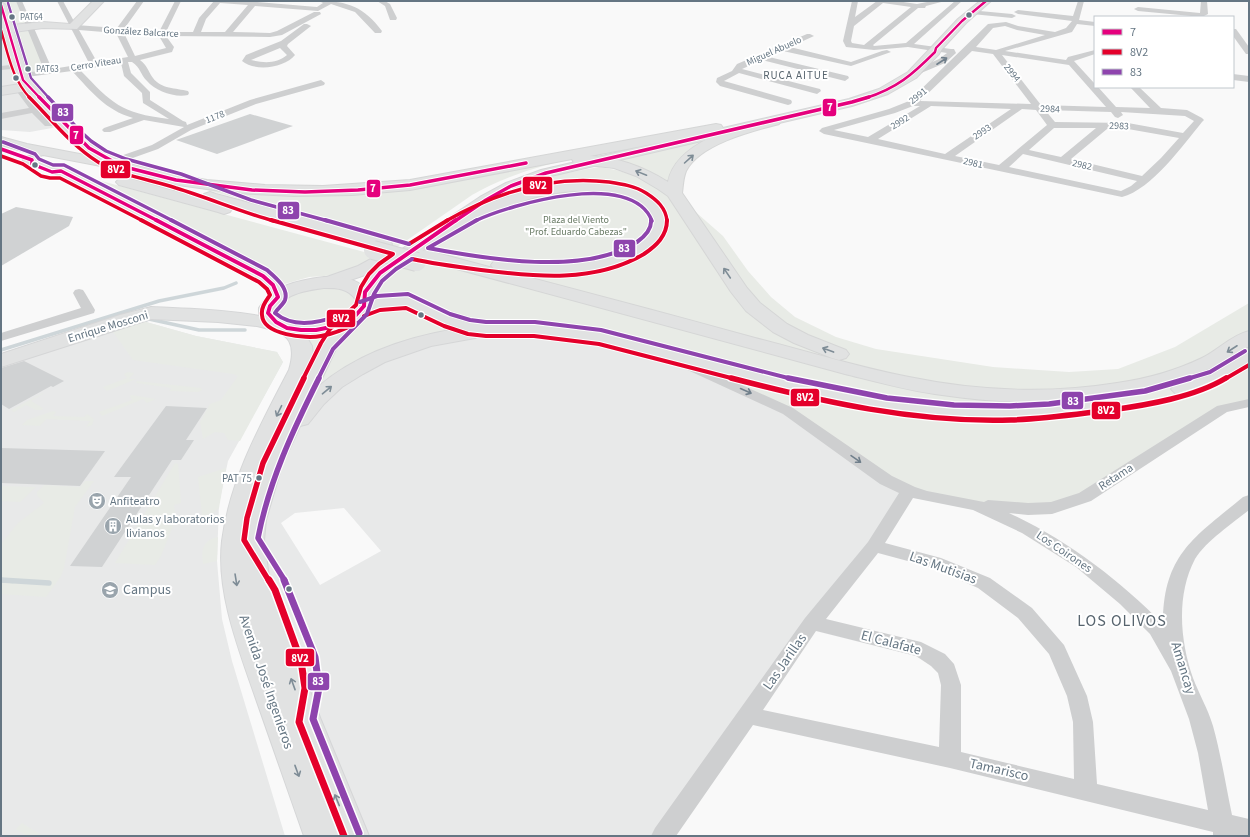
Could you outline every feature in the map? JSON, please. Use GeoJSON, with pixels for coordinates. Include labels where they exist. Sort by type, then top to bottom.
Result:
{"type":"FeatureCollection","features":[{"type":"Feature","properties":{"kind":"main road"},"geometry":{"type":"LineString","coordinates":[[73,27],[99,1]]}},
{"type":"Feature","properties":{"kind":"main road"},"geometry":{"type":"LineString","coordinates":[[330,282],[374,265],[475,198],[494,187],[527,174],[576,161],[860,95],[888,84],[899,77],[986,1]]}},
{"type":"Feature","properties":{"kind":"main road"},"geometry":{"type":"LineString","coordinates":[[1,5],[25,79],[64,124],[89,148],[117,164]]}},
{"type":"Feature","properties":{"kind":"main road","name":"González Balcarce"},"geometry":{"type":"LineString","coordinates":[[8,29],[43,25],[73,27]]}},
{"type":"Feature","properties":{"kind":"main road"},"geometry":{"type":"LineString","coordinates":[[360,307],[370,284],[380,273],[486,200],[507,188],[546,173],[774,121],[867,98],[897,85],[914,74],[935,52],[933,48]]}},
{"type":"Feature","properties":{"kind":"main road"},"geometry":{"type":"LineString","coordinates":[[1,91],[25,79]]}},
{"type":"Feature","properties":{"kind":"main road"},"geometry":{"type":"LineString","coordinates":[[674,193],[678,172],[689,158],[698,151],[734,133],[774,121]]}},
{"type":"Feature","properties":{"kind":"main road"},"geometry":{"type":"LineString","coordinates":[[176,180],[232,188],[271,191],[323,192],[375,189],[410,185],[716,128]]}},
{"type":"Feature","properties":{"kind":"main road"},"geometry":{"type":"LineString","coordinates":[[1,141],[247,206],[378,247]]}},
{"type":"Feature","properties":{"kind":"main road"},"geometry":{"type":"LineString","coordinates":[[26,148],[117,164],[176,180],[247,206]]}},
{"type":"Feature","properties":{"kind":"main road"},"geometry":{"type":"LineString","coordinates":[[1,149],[852,370],[945,389],[1029,395],[1094,392],[1132,387],[1156,382],[1201,366],[1249,337]]}},
{"type":"Feature","properties":{"kind":"main road"},"geometry":{"type":"LineString","coordinates":[[1,149],[61,171],[250,269],[274,285],[276,298]]}},
{"type":"Feature","properties":{"kind":"main road"},"geometry":{"type":"LineString","coordinates":[[576,161],[596,161],[638,171],[651,177],[674,193],[740,292],[753,307],[780,328],[826,350],[873,364],[940,381],[1029,395]]}},
{"type":"Feature","properties":{"kind":"main road"},"geometry":{"type":"LineString","coordinates":[[422,259],[526,268],[553,268],[588,265],[620,258],[637,251],[650,242],[659,232],[660,222],[657,212],[651,205],[640,198],[627,193],[600,187],[567,187],[528,194],[504,202],[472,215],[434,235]]}},
{"type":"Feature","properties":{"kind":"main road"},"geometry":{"type":"LineString","coordinates":[[422,259],[801,368],[880,388],[944,400],[1002,405],[1041,407],[1101,404]]}},
{"type":"Feature","properties":{"kind":"main road"},"geometry":{"type":"LineString","coordinates":[[330,282],[352,286],[359,290],[360,307]]}},
{"type":"Feature","properties":{"kind":"main road","name":"Enrique Mosconi"},"geometry":{"type":"LineString","coordinates":[[218,316],[246,311],[276,298],[288,290],[301,286],[330,282]]}},
{"type":"Feature","properties":{"kind":"main road","name":"Avenida José Ingenieros"},"geometry":{"type":"LineString","coordinates":[[276,298],[268,310],[268,316],[296,336],[302,344],[303,357],[299,370],[260,449],[254,466],[238,522],[235,542],[234,567],[245,626],[321,836]]}},
{"type":"Feature","properties":{"kind":"main road"},"geometry":{"type":"LineString","coordinates":[[282,326],[314,330],[336,325],[360,307],[378,303],[407,301],[452,322],[476,328],[534,329],[600,337],[800,389],[879,404],[916,409],[980,413],[1050,411],[1146,398],[1190,387],[1213,378],[1249,357]]}},
{"type":"Feature","properties":{"kind":"main road","name":"Avenida José Ingenieros"},"geometry":{"type":"LineString","coordinates":[[352,836],[306,720],[257,585],[251,540],[254,520],[270,465],[327,346],[335,334],[360,307]]}},
{"type":"Feature","properties":{"kind":"main road","name":"Enrique Mosconi"},"geometry":{"type":"LineString","coordinates":[[1,361],[144,315],[167,313],[218,316],[258,320],[282,326]]}},
{"type":"Feature","properties":{"kind":"main road"},"geometry":{"type":"LineString","coordinates":[[270,465],[293,428],[311,404],[341,379],[356,369],[382,356],[416,344],[458,334],[498,329]]}},
{"type":"Feature","properties":{"kind":"street"},"geometry":{"type":"LineString","coordinates":[[19,1],[31,26],[49,72]]}},
{"type":"Feature","properties":{"kind":"street"},"geometry":{"type":"LineString","coordinates":[[60,1],[94,65]]}},
{"type":"Feature","properties":{"kind":"street"},"geometry":{"type":"LineString","coordinates":[[141,1],[119,31],[128,60],[127,74],[146,92],[146,101],[186,126]]}},
{"type":"Feature","properties":{"kind":"street"},"geometry":{"type":"LineString","coordinates":[[161,34],[178,1]]}},
{"type":"Feature","properties":{"kind":"street"},"geometry":{"type":"LineString","coordinates":[[196,34],[203,18],[218,1],[317,11],[330,2]]}},
{"type":"Feature","properties":{"kind":"street"},"geometry":{"type":"LineString","coordinates":[[322,1],[357,9],[378,31]]}},
{"type":"Feature","properties":{"kind":"street"},"geometry":{"type":"LineString","coordinates":[[380,1],[388,5],[393,18]]}},
{"type":"Feature","properties":{"kind":"street"},"geometry":{"type":"LineString","coordinates":[[855,1],[846,41],[849,45],[866,48],[908,45],[933,48]]}},
{"type":"Feature","properties":{"kind":"street"},"geometry":{"type":"LineString","coordinates":[[850,25],[882,1],[948,11]]}},
{"type":"Feature","properties":{"kind":"street"},"geometry":{"type":"LineString","coordinates":[[866,48],[917,6],[942,1]]}},
{"type":"Feature","properties":{"kind":"street"},"geometry":{"type":"LineString","coordinates":[[908,45],[959,1]]}},
{"type":"Feature","properties":{"kind":"street"},"geometry":{"type":"LineString","coordinates":[[1076,21],[1081,1]]}},
{"type":"Feature","properties":{"kind":"street"},"geometry":{"type":"LineString","coordinates":[[1137,16],[1140,1]]}},
{"type":"Feature","properties":{"kind":"street"},"geometry":{"type":"LineString","coordinates":[[1138,9],[1154,14],[1201,15],[1204,14],[1204,1]]}},
{"type":"Feature","properties":{"kind":"street"},"geometry":{"type":"LineString","coordinates":[[226,35],[253,4]]}},
{"type":"Feature","properties":{"kind":"street"},"geometry":{"type":"LineString","coordinates":[[955,29],[984,15],[1010,17],[1017,9],[1094,24]]}},
{"type":"Feature","properties":{"kind":"street"},"geometry":{"type":"LineString","coordinates":[[284,43],[283,46],[291,55],[284,61],[262,65],[246,61],[249,57],[284,43],[309,26],[317,17],[317,11]]}},
{"type":"Feature","properties":{"kind":"street","name":"González Balcarce"},"geometry":{"type":"LineString","coordinates":[[73,27],[161,34],[275,35],[317,11]]}},
{"type":"Feature","properties":{"kind":"street"},"geometry":{"type":"LineString","coordinates":[[971,13],[1010,21],[1006,24],[1017,28],[1055,34]]}},
{"type":"Feature","properties":{"kind":"street","name":"2994"},"geometry":{"type":"LineString","coordinates":[[1052,125],[997,54],[997,52],[1069,30],[1076,21]]}},
{"type":"Feature","properties":{"kind":"street","name":"2991"},"geometry":{"type":"LineString","coordinates":[[824,131],[892,111],[912,103],[991,26],[1006,24]]}},
{"type":"Feature","properties":{"kind":"street","name":"Cerro Viteau"},"geometry":{"type":"LineString","coordinates":[[1,68],[25,79],[49,72],[128,60],[169,50],[170,47],[161,34]]}},
{"type":"Feature","properties":{"kind":"street"},"geometry":{"type":"LineString","coordinates":[[1234,34],[1249,52]]}},
{"type":"Feature","properties":{"kind":"street","name":"Miguel Abuelo"},"geometry":{"type":"LineString","coordinates":[[788,102],[723,84],[720,80],[739,71],[740,66],[810,36]]}},
{"type":"Feature","properties":{"kind":"street"},"geometry":{"type":"LineString","coordinates":[[782,48],[851,64],[858,63],[880,53],[933,48]]}},
{"type":"Feature","properties":{"kind":"street"},"geometry":{"type":"LineString","coordinates":[[970,48],[1070,62],[1094,55]]}},
{"type":"Feature","properties":{"kind":"street"},"geometry":{"type":"LineString","coordinates":[[761,57],[845,78]]}},
{"type":"Feature","properties":{"kind":"street"},"geometry":{"type":"LineString","coordinates":[[128,60],[142,65],[146,74],[159,87],[169,91],[185,93]]}},
{"type":"Feature","properties":{"kind":"street"},"geometry":{"type":"LineString","coordinates":[[1070,62],[1128,126]]}},
{"type":"Feature","properties":{"kind":"street"},"geometry":{"type":"LineString","coordinates":[[74,68],[104,100],[126,112],[142,118],[186,126]]}},
{"type":"Feature","properties":{"kind":"street"},"geometry":{"type":"LineString","coordinates":[[739,71],[817,91]]}},
{"type":"Feature","properties":{"kind":"street"},"geometry":{"type":"LineString","coordinates":[[1234,77],[1249,79]]}},
{"type":"Feature","properties":{"kind":"street"},"geometry":{"type":"LineString","coordinates":[[25,79],[22,93],[34,109],[48,124],[64,124]]}},
{"type":"Feature","properties":{"kind":"street","name":"1178"},"geometry":{"type":"LineString","coordinates":[[117,164],[155,147],[186,126],[253,102],[321,83]]}},
{"type":"Feature","properties":{"kind":"street"},"geometry":{"type":"LineString","coordinates":[[1135,88],[1158,111]]}},
{"type":"Feature","properties":{"kind":"street","name":"2984"},"geometry":{"type":"LineString","coordinates":[[912,103],[1187,113],[1199,120],[1186,136]]}},
{"type":"Feature","properties":{"kind":"street","name":"2992"},"geometry":{"type":"LineString","coordinates":[[870,140],[929,104]]}},
{"type":"Feature","properties":{"kind":"street"},"geometry":{"type":"LineString","coordinates":[[1,116],[49,107]]}},
{"type":"Feature","properties":{"kind":"street","name":"2993"},"geometry":{"type":"LineString","coordinates":[[946,157],[1018,108]]}},
{"type":"Feature","properties":{"kind":"street"},"geometry":{"type":"LineString","coordinates":[[107,130],[142,118]]}},
{"type":"Feature","properties":{"kind":"street"},"geometry":{"type":"LineString","coordinates":[[1000,169],[1052,125]]}},
{"type":"Feature","properties":{"kind":"street","name":"2983"},"geometry":{"type":"LineString","coordinates":[[1052,125],[1128,126],[1186,136]]}},
{"type":"Feature","properties":{"kind":"street"},"geometry":{"type":"LineString","coordinates":[[1063,161],[1104,126]]}},
{"type":"Feature","properties":{"kind":"street","name":"2981"},"geometry":{"type":"LineString","coordinates":[[824,131],[1122,194],[1135,188],[1143,180]]}},
{"type":"Feature","properties":{"kind":"street"},"geometry":{"type":"LineString","coordinates":[[1143,180],[1165,160],[1186,136]]}},
{"type":"Feature","properties":{"kind":"street","name":"2982"},"geometry":{"type":"LineString","coordinates":[[1021,151],[1143,180]]}},
{"type":"Feature","properties":{"kind":"street"},"geometry":{"type":"LineString","coordinates":[[1,337],[89,310],[79,293]]}},
{"type":"Feature","properties":{"kind":"street","name":"Los Coirones"},"geometry":{"type":"LineString","coordinates":[[660,352],[788,411],[886,480],[909,491],[927,496],[978,505],[1028,529],[1076,558],[1127,599],[1157,629],[1181,670]]}},
{"type":"Feature","properties":{"kind":"street","name":"Retama"},"geometry":{"type":"LineString","coordinates":[[978,505],[1028,509],[1052,508],[1085,497],[1222,409],[1247,405]]}},
{"type":"Feature","properties":{"kind":"street","name":"Las Jarillas"},"geometry":{"type":"LineString","coordinates":[[663,836],[812,623],[874,546],[909,491]]}},
{"type":"Feature","properties":{"kind":"street","name":"Amancay"},"geometry":{"type":"LineString","coordinates":[[1224,830],[1202,726],[1181,670],[1173,634],[1172,610],[1181,573],[1187,557],[1198,544],[1249,501]]}},
{"type":"Feature","properties":{"kind":"street","name":"Las Mutisias"},"geometry":{"type":"LineString","coordinates":[[874,546],[935,562],[984,583],[1025,613],[1057,650],[1077,696],[1083,722],[1086,790]]}},
{"type":"Feature","properties":{"kind":"street","name":"El Calafate"},"geometry":{"type":"LineString","coordinates":[[812,623],[921,650],[938,660],[947,670],[951,685],[950,758]]}},
{"type":"Feature","properties":{"kind":"street","name":"Tamarisco"},"geometry":{"type":"LineString","coordinates":[[748,715],[950,758],[1086,790],[1224,830],[1249,830]]}},
{"type":"Feature","properties":{"kind":"shaded area"},"geometry":{"type":"Polygon","coordinates":[[[1,5],[23,80],[49,107],[58,125],[52,128],[30,132],[1,130],[1,5]]]}},
{"type":"Feature","properties":{"kind":"shaded area","name":"Campus"},"geometry":{"type":"Polygon","coordinates":[[[139,320],[196,336],[277,352],[283,362],[228,461],[219,504],[217,561],[222,619],[232,661],[285,836],[1,836],[1,372],[6,370],[2,367],[19,359],[139,320]]]}},
{"type":"Feature","properties":{"kind":"shaded area"},"geometry":{"type":"Polygon","coordinates":[[[516,329],[660,352],[758,397],[909,491],[663,836],[352,836],[257,585],[270,465],[326,391],[415,344],[516,329]],[[344,508],[295,513],[281,523],[320,585],[381,551],[344,508]]]}},
{"type":"Feature","properties":{"kind":"green space"},"geometry":{"type":"Polygon","coordinates":[[[1,1],[19,1],[49,69],[22,76],[1,1]]]}},
{"type":"Feature","properties":{"kind":"green space"},"geometry":{"type":"Polygon","coordinates":[[[729,132],[704,144],[670,185],[609,161],[729,132]]]}},
{"type":"Feature","properties":{"kind":"green space"},"geometry":{"type":"Polygon","coordinates":[[[655,141],[561,161],[515,175],[472,195],[380,259],[339,275],[309,277],[281,285],[68,172],[368,253],[391,238],[191,186],[368,191],[655,141]]]}},
{"type":"Feature","properties":{"kind":"green space","name":"Plaza del Viento \"Prof. Eduardo Cabezas\""},"geometry":{"type":"Polygon","coordinates":[[[599,167],[616,170],[639,177],[674,193],[723,236],[748,271],[771,297],[795,317],[836,337],[876,349],[993,367],[1069,372],[1118,369],[1175,347],[1249,303],[1249,403],[1230,406],[1085,497],[1028,509],[909,491],[788,411],[630,342],[473,325],[405,296],[370,301],[385,274],[486,203],[524,185],[561,174],[599,167]]]}},
{"type":"Feature","properties":{"kind":"green space"},"geometry":{"type":"Polygon","coordinates":[[[309,286],[345,288],[356,298],[348,313],[340,318],[321,324],[311,325],[293,323],[277,314],[276,308],[279,301],[309,286]]]}},
{"type":"Feature","properties":{"kind":"green space"},"geometry":{"type":"Polygon","coordinates":[[[402,303],[472,330],[412,342],[303,409],[334,344],[372,308],[402,303]]]}},
{"type":"Feature","properties":{"kind":"green space"},"geometry":{"type":"Polygon","coordinates":[[[139,320],[196,336],[277,352],[283,362],[240,441],[228,440],[224,433],[215,432],[203,439],[200,422],[210,404],[221,400],[238,376],[233,374],[133,360],[111,329],[139,320]]]}},
{"type":"Feature","properties":{"kind":"green space"},"geometry":{"type":"Polygon","coordinates":[[[331,332],[313,355],[310,342],[304,335],[331,332]]]}},
{"type":"Feature","properties":{"kind":"green space"},"geometry":{"type":"Polygon","coordinates":[[[128,372],[134,373],[129,379],[136,379],[107,391],[103,387],[127,378],[124,374],[128,372]]]}},
{"type":"Feature","properties":{"kind":"green space"},"geometry":{"type":"Polygon","coordinates":[[[137,381],[201,388],[202,390],[198,392],[169,391],[172,388],[136,383],[137,381]]]}},
{"type":"Feature","properties":{"kind":"green space"},"geometry":{"type":"Polygon","coordinates":[[[43,393],[31,401],[43,408],[42,410],[36,410],[26,405],[14,412],[11,410],[43,393]]]}},
{"type":"Feature","properties":{"kind":"green space"},"geometry":{"type":"Polygon","coordinates":[[[131,395],[156,399],[147,403],[143,399],[102,416],[99,412],[132,400],[131,395]]]}},
{"type":"Feature","properties":{"kind":"green space"},"geometry":{"type":"Polygon","coordinates":[[[53,411],[56,412],[53,416],[84,417],[87,414],[94,419],[92,425],[86,427],[90,421],[46,419],[40,426],[22,425],[27,420],[53,411]]]}},
{"type":"Feature","properties":{"kind":"green space"},"geometry":{"type":"Polygon","coordinates":[[[175,463],[178,464],[181,503],[174,505],[176,518],[161,556],[155,565],[115,563],[175,463]]]}},
{"type":"Feature","properties":{"kind":"green space"},"geometry":{"type":"Polygon","coordinates":[[[226,468],[219,508],[213,513],[202,516],[198,477],[226,468]]]}},
{"type":"Feature","properties":{"kind":"green space"},"geometry":{"type":"Polygon","coordinates":[[[85,481],[94,481],[75,507],[64,568],[61,576],[46,597],[1,594],[1,544],[18,523],[44,503],[37,495],[37,492],[44,485],[80,487],[85,481]]]}},
{"type":"Feature","properties":{"kind":"green space"},"geometry":{"type":"Polygon","coordinates":[[[1,486],[36,487],[20,502],[1,501],[1,486]]]}},
{"type":"Feature","properties":{"kind":"green space"},"geometry":{"type":"Polygon","coordinates":[[[218,537],[217,561],[203,564],[202,555],[206,543],[213,538],[218,537]]]}},
{"type":"Feature","properties":{"kind":"green space"},"geometry":{"type":"Polygon","coordinates":[[[22,823],[43,836],[27,836],[16,829],[22,823]]]}},
{"type":"Feature","properties":{"kind":"building"},"geometry":{"type":"Polygon","coordinates":[[[250,114],[293,126],[217,154],[176,140],[250,114]]]}},
{"type":"Feature","properties":{"kind":"building"},"geometry":{"type":"Polygon","coordinates":[[[16,207],[73,217],[69,226],[1,266],[1,214],[16,207]]]}},
{"type":"Feature","properties":{"kind":"building"},"geometry":{"type":"Polygon","coordinates":[[[24,361],[64,381],[53,387],[51,386],[9,409],[1,404],[1,368],[24,361]]]}},
{"type":"Feature","properties":{"kind":"building","name":"Aulas y laboratorios livianos"},"geometry":{"type":"Polygon","coordinates":[[[166,406],[207,408],[186,440],[194,440],[181,460],[172,460],[102,567],[70,566],[131,477],[114,477],[166,406]]]}},
{"type":"Feature","properties":{"kind":"building"},"geometry":{"type":"Polygon","coordinates":[[[1,448],[105,451],[80,486],[1,483],[1,448]]]}},
{"type":"Feature","properties":{"kind":"waterway"},"geometry":{"type":"LineString","coordinates":[[1,350],[159,301],[224,288],[236,283]]}},
{"type":"Feature","properties":{"kind":"waterway"},"geometry":{"type":"LineString","coordinates":[[146,320],[149,319],[199,330],[245,330]]}},
{"type":"Feature","properties":{"kind":"waterway"},"geometry":{"type":"LineString","coordinates":[[13,581],[1,580],[49,583]]}},
{"type":"Feature","properties":{"kind":"transit line","name":"7"},"geometry":{"type":"LineString","coordinates":[[1,149],[32,160],[32,164],[52,172],[61,171],[263,276],[273,285],[278,297],[270,306],[268,313],[276,322],[287,328],[316,330],[345,322],[356,315],[364,306],[365,292],[380,273],[486,200],[511,186],[546,173],[852,102],[884,92],[912,75],[935,52],[936,48],[962,21],[986,1]]}},
{"type":"Feature","properties":{"kind":"transit line","name":"83"},"geometry":{"type":"LineString","coordinates":[[8,3],[31,78],[80,131],[91,141],[106,151],[126,159],[181,174],[251,200],[409,244]]}},
{"type":"Feature","properties":{"kind":"transit line","name":"7"},"geometry":{"type":"LineString","coordinates":[[1,5],[23,80],[89,148],[121,166],[176,180],[252,190],[305,192],[358,190],[410,185],[526,163]]}},
{"type":"Feature","properties":{"kind":"transit line","name":"8V2"},"geometry":{"type":"LineString","coordinates":[[1,30],[15,77],[22,89],[76,146],[99,163],[122,172],[177,188],[247,214],[393,254],[379,264],[369,274],[361,287],[356,305],[330,329],[321,343],[263,463],[247,518],[244,540],[275,590],[297,649],[301,661],[305,688],[299,722],[344,836]]}},
{"type":"Feature","properties":{"kind":"transit line","name":"83"},"geometry":{"type":"LineString","coordinates":[[3,142],[35,154],[39,159],[53,165],[64,165],[267,270],[280,283],[285,291],[285,299],[275,313],[282,319],[300,323],[322,321],[350,311]]}},
{"type":"Feature","properties":{"kind":"transit line","name":"8V2"},"geometry":{"type":"LineString","coordinates":[[1,156],[17,161],[41,176],[60,178],[259,282],[267,289],[270,295],[263,306],[261,315],[265,323],[273,329],[294,336],[315,337],[337,332],[356,323]]}},
{"type":"Feature","properties":{"kind":"transit line","name":"8V2"},"geometry":{"type":"LineString","coordinates":[[409,244],[453,217],[500,196],[524,188],[575,180],[625,184],[636,188],[662,206],[667,220],[665,233],[648,251],[630,262],[609,270],[587,274],[540,276],[495,272],[412,259]]}},
{"type":"Feature","properties":{"kind":"transit line","name":"83"},"geometry":{"type":"LineString","coordinates":[[582,194],[618,197],[638,204],[649,213],[652,222],[649,230],[642,238],[621,250],[600,257],[569,261],[507,259],[428,248],[464,227],[501,210],[540,199],[582,194]]}},
{"type":"Feature","properties":{"kind":"transit line","name":"83"},"geometry":{"type":"LineString","coordinates":[[359,833],[313,719],[319,688],[315,657],[311,645],[287,584],[258,538],[263,513],[278,465],[288,441],[333,349],[341,339],[367,314],[374,294],[386,276],[412,259]]}},
{"type":"Feature","properties":{"kind":"transit line","name":"83"},"geometry":{"type":"LineString","coordinates":[[360,302],[377,296],[408,294],[450,314],[470,320],[486,322],[535,322],[601,330],[802,382],[887,398],[954,405],[1010,406],[1049,404],[1145,391],[1210,372],[1245,351]]}},
{"type":"Feature","properties":{"kind":"transit line","name":"8V2"},"geometry":{"type":"LineString","coordinates":[[364,316],[380,310],[406,308],[444,326],[468,334],[486,336],[534,336],[599,344],[799,396],[885,412],[954,419],[1010,420],[1050,418],[1147,405],[1217,384],[1249,365]]}},
{"type":"Feature","properties":{"kind":"place","name":"PAT64"},"geometry":{"type":"Point","coordinates":[12,17]}},
{"type":"Feature","properties":{"kind":"place","name":"PAT63"},"geometry":{"type":"Point","coordinates":[28,69]}},
{"type":"Feature","properties":{"kind":"place","name":"PAT 75"},"geometry":{"type":"Point","coordinates":[259,478]}},
{"type":"Feature","properties":{"kind":"place","name":"Anfiteatro"},"geometry":{"type":"Point","coordinates":[97,501]}},
{"type":"Feature","properties":{"kind":"place","name":"Aulas y laboratorios livianos"},"geometry":{"type":"Point","coordinates":[113,526]}},
{"type":"Feature","properties":{"kind":"place","name":"Campus"},"geometry":{"type":"Point","coordinates":[110,590]}},
{"type":"Feature","properties":{"kind":"district","name":"RUCA AITUE"},"geometry":{"type":"Point","coordinates":[796,75]}},
{"type":"Feature","properties":{"kind":"district","name":"LOS OLIVOS"},"geometry":{"type":"Point","coordinates":[1122,621]}}]}
